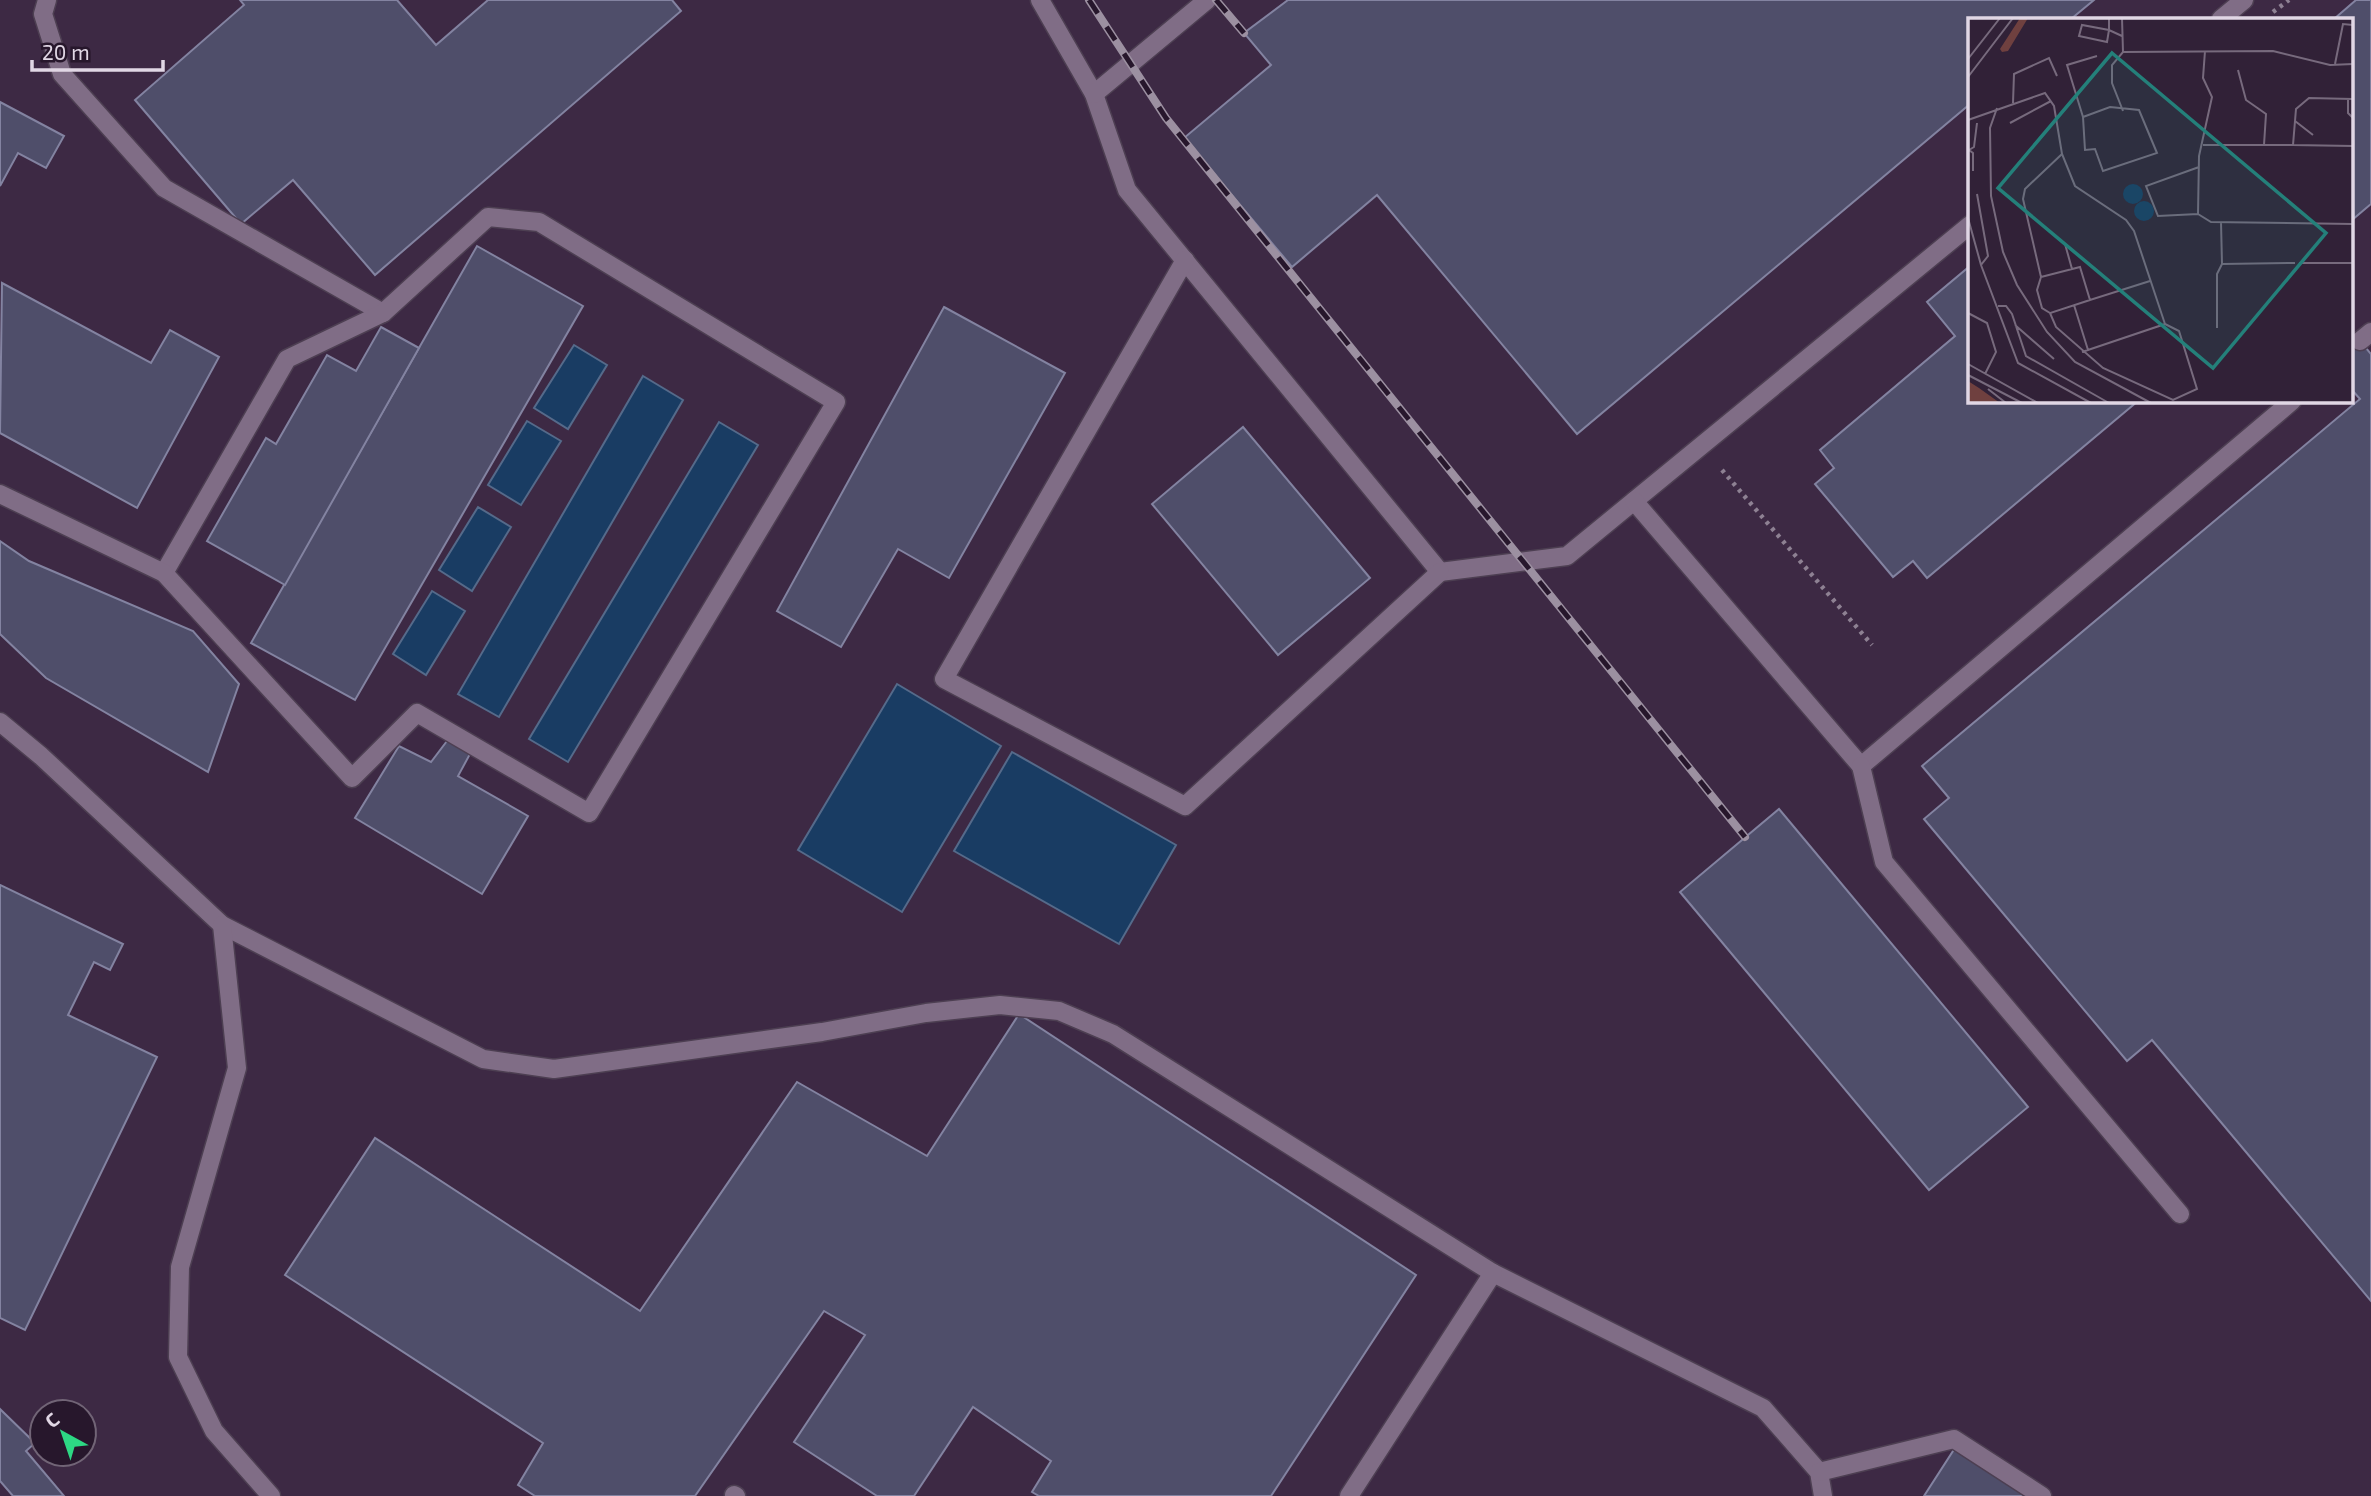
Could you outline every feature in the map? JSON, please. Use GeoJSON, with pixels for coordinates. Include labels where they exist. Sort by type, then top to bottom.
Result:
{"type":"FeatureCollection","features":[{"type":"Feature","properties":{"kind":"lane"},"geometry":{"type":"LineString","coordinates":[[47,0],[43,14],[62,74],[164,188],[383,313]]}},
{"type":"Feature","properties":{"kind":"lane"},"geometry":{"type":"LineString","coordinates":[[1040,0],[1094,94],[1127,190],[1440,572]]}},
{"type":"Feature","properties":{"kind":"lane"},"geometry":{"type":"LineString","coordinates":[[1094,94],[1208,0]]}},
{"type":"Feature","properties":{"kind":"lane"},"geometry":{"type":"LineString","coordinates":[[2222,18],[2244,0]]}},
{"type":"Feature","properties":{"kind":"lane"},"geometry":{"type":"LineString","coordinates":[[0,494],[164,573],[352,778],[417,713],[589,813],[836,402],[539,222],[488,217],[383,313],[286,359],[164,573]]}},
{"type":"Feature","properties":{"kind":"lane"},"geometry":{"type":"LineString","coordinates":[[1185,260],[944,679],[1185,806],[1440,572],[1567,556],[1968,227]]}},
{"type":"Feature","properties":{"kind":"lane"},"geometry":{"type":"LineString","coordinates":[[1861,766],[2291,402]]}},
{"type":"Feature","properties":{"kind":"lane"},"geometry":{"type":"LineString","coordinates":[[1634,501],[1861,766],[1884,862],[2180,1214]]}},
{"type":"Feature","properties":{"kind":"lane"},"geometry":{"type":"LineString","coordinates":[[0,722],[41,755],[222,925],[483,1059],[554,1069],[822,1032],[926,1013],[1000,1005],[1059,1012],[1113,1034],[1493,1273],[1763,1408],[1819,1472],[1823,1496]]}},
{"type":"Feature","properties":{"kind":"lane"},"geometry":{"type":"LineString","coordinates":[[222,925],[237,1068],[180,1267],[178,1357],[214,1431],[271,1496]]}},
{"type":"Feature","properties":{"kind":"lane"},"geometry":{"type":"LineString","coordinates":[[1349,1496],[1493,1273]]}},
{"type":"Feature","properties":{"kind":"lane"},"geometry":{"type":"LineString","coordinates":[[1819,1472],[1954,1439],[2042,1496]]}},
{"type":"Feature","properties":{"kind":"path"},"geometry":{"type":"LineString","coordinates":[[1719,467],[1872,645]]}},
{"type":"Feature","properties":{"kind":"shaded area"},"geometry":{"type":"Polygon","coordinates":[[[0,0],[2371,0],[2371,1496],[0,1496],[0,0]]]}},
{"type":"Feature","properties":{"kind":"water"},"geometry":{"type":"Polygon","coordinates":[[[574,345],[607,365],[568,429],[534,408],[574,345]]]}},
{"type":"Feature","properties":{"kind":"water"},"geometry":{"type":"Polygon","coordinates":[[[643,376],[683,400],[499,717],[458,694],[643,376]]]}},
{"type":"Feature","properties":{"kind":"water"},"geometry":{"type":"Polygon","coordinates":[[[527,421],[561,441],[521,505],[488,485],[527,421]]]}},
{"type":"Feature","properties":{"kind":"water"},"geometry":{"type":"Polygon","coordinates":[[[719,422],[758,445],[568,762],[529,739],[719,422]]]}},
{"type":"Feature","properties":{"kind":"water"},"geometry":{"type":"Polygon","coordinates":[[[478,507],[511,527],[472,591],[439,570],[478,507]]]}},
{"type":"Feature","properties":{"kind":"water"},"geometry":{"type":"Polygon","coordinates":[[[432,591],[465,611],[426,675],[393,654],[432,591]]]}},
{"type":"Feature","properties":{"kind":"water"},"geometry":{"type":"Polygon","coordinates":[[[897,684],[1001,746],[902,912],[798,850],[897,684]]]}},
{"type":"Feature","properties":{"kind":"water"},"geometry":{"type":"Polygon","coordinates":[[[1012,752],[1176,845],[1119,944],[954,851],[1012,752]]]}},
{"type":"Feature","properties":{"kind":"building"},"geometry":{"type":"Polygon","coordinates":[[[240,0],[397,0],[436,45],[488,0],[672,0],[681,11],[375,275],[293,180],[241,224],[135,100],[244,5],[240,0]]]}},
{"type":"Feature","properties":{"kind":"building"},"geometry":{"type":"Polygon","coordinates":[[[1288,0],[2094,0],[2072,18],[1968,18],[1968,106],[1577,434],[1377,195],[1292,267],[1184,138],[1271,65],[1244,33],[1288,0]]]}},
{"type":"Feature","properties":{"kind":"building"},"geometry":{"type":"Polygon","coordinates":[[[2356,0],[2371,0],[2371,204],[2354,218],[2354,18],[2335,18],[2356,0]]]}},
{"type":"Feature","properties":{"kind":"building"},"geometry":{"type":"Polygon","coordinates":[[[0,102],[64,136],[46,168],[18,153],[0,186],[0,102]]]}},
{"type":"Feature","properties":{"kind":"building"},"geometry":{"type":"Polygon","coordinates":[[[477,246],[583,306],[355,700],[251,643],[477,246]]]}},
{"type":"Feature","properties":{"kind":"building"},"geometry":{"type":"Polygon","coordinates":[[[1968,268],[1968,402],[2137,402],[1927,578],[1913,561],[1893,577],[1815,484],[1834,468],[1820,450],[1955,336],[1927,302],[1968,268]]]}},
{"type":"Feature","properties":{"kind":"building"},"geometry":{"type":"Polygon","coordinates":[[[2,283],[151,363],[170,330],[219,357],[137,508],[0,433],[2,283]]]}},
{"type":"Feature","properties":{"kind":"building"},"geometry":{"type":"Polygon","coordinates":[[[944,307],[1065,373],[949,578],[898,549],[841,647],[777,611],[944,307]]]}},
{"type":"Feature","properties":{"kind":"building"},"geometry":{"type":"Polygon","coordinates":[[[381,327],[419,348],[285,585],[207,541],[266,438],[276,444],[327,355],[356,371],[381,327]]]}},
{"type":"Feature","properties":{"kind":"building"},"geometry":{"type":"Polygon","coordinates":[[[2354,333],[2371,354],[2371,1301],[2152,1040],[2127,1061],[1924,819],[1949,798],[1922,766],[2360,399],[2354,392],[2354,333]]]}},
{"type":"Feature","properties":{"kind":"building"},"geometry":{"type":"Polygon","coordinates":[[[1243,427],[1370,578],[1278,655],[1152,504],[1243,427]]]}},
{"type":"Feature","properties":{"kind":"building"},"geometry":{"type":"Polygon","coordinates":[[[0,541],[29,561],[193,631],[239,684],[208,772],[46,678],[0,634],[0,541]]]}},
{"type":"Feature","properties":{"kind":"building"},"geometry":{"type":"Polygon","coordinates":[[[447,741],[470,754],[458,776],[528,816],[482,894],[355,818],[399,746],[431,762],[447,741]]]}},
{"type":"Feature","properties":{"kind":"building"},"geometry":{"type":"Polygon","coordinates":[[[1779,809],[2028,1107],[1929,1190],[1680,892],[1779,809]]]}},
{"type":"Feature","properties":{"kind":"building"},"geometry":{"type":"Polygon","coordinates":[[[0,885],[123,944],[110,970],[94,962],[68,1015],[157,1057],[25,1330],[0,1318],[0,885]]]}},
{"type":"Feature","properties":{"kind":"building"},"geometry":{"type":"Polygon","coordinates":[[[1019,1014],[1416,1275],[1271,1496],[1039,1496],[1032,1492],[1051,1461],[973,1407],[914,1496],[877,1496],[794,1442],[865,1335],[824,1311],[695,1496],[535,1496],[518,1485],[543,1443],[285,1275],[375,1138],[640,1311],[797,1082],[927,1156],[1019,1014]]]}},
{"type":"Feature","properties":{"kind":"building"},"geometry":{"type":"Polygon","coordinates":[[[0,1409],[28,1436],[28,1468],[40,1468],[64,1496],[13,1496],[0,1481],[0,1409]]]}},
{"type":"Feature","properties":{"kind":"building"},"geometry":{"type":"Polygon","coordinates":[[[1955,1448],[2027,1496],[1924,1496],[1955,1448]]]}},
{"type":"Feature","properties":{"kind":"railway"},"geometry":{"type":"LineString","coordinates":[[1089,0],[1166,118],[1745,837]]}},
{"type":"Feature","properties":{"kind":"railway"},"geometry":{"type":"LineString","coordinates":[[1216,0],[1244,33]]}}]}
